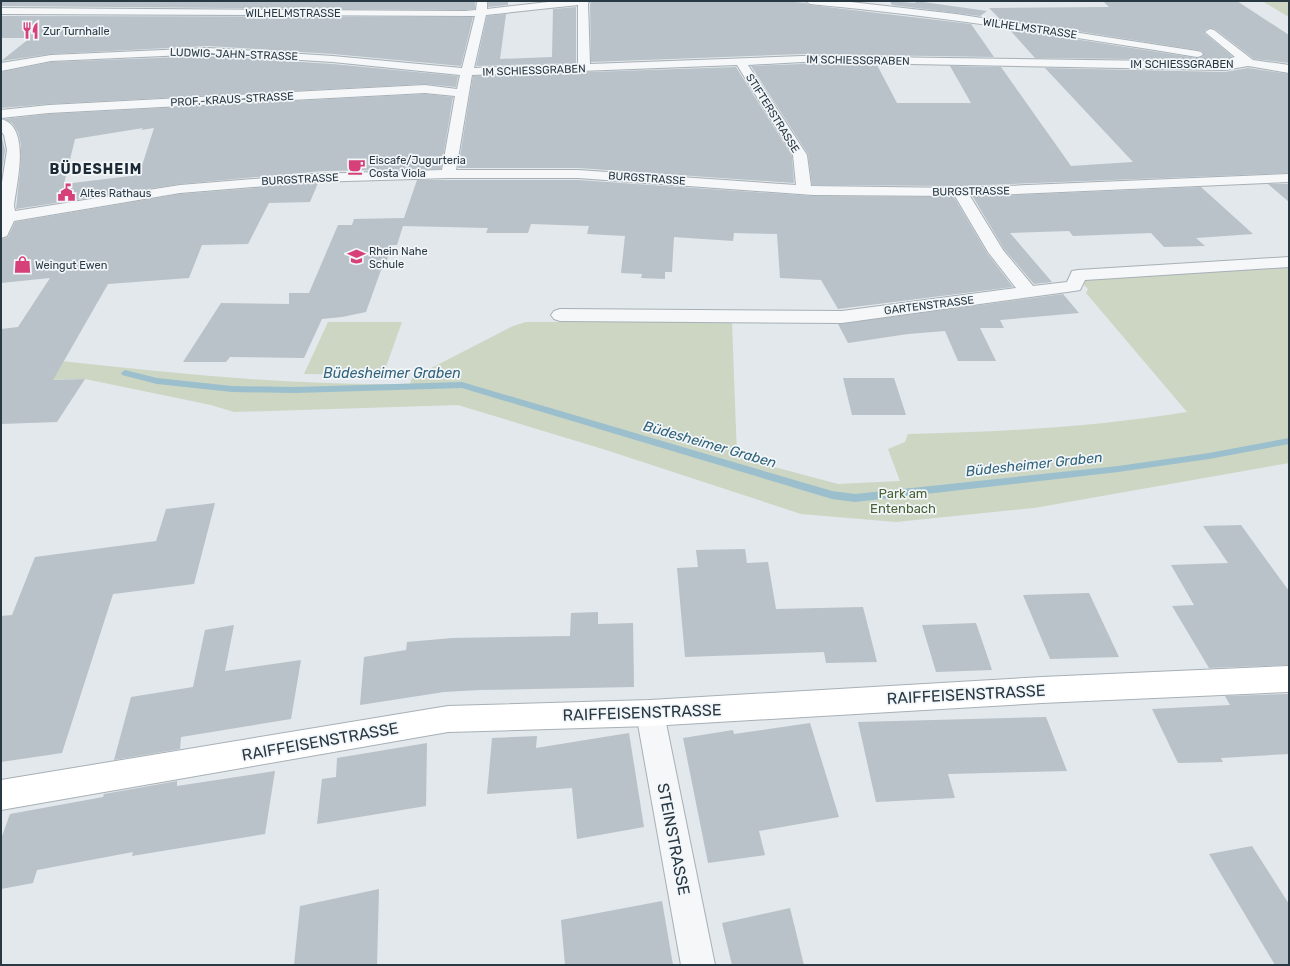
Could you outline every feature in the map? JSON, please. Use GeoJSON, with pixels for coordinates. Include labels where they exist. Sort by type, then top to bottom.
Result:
{"type":"FeatureCollection","features":[{"type":"Feature","properties":{"kind":"street"},"geometry":{"type":"LineString","coordinates":[[448,174],[462,93],[482,13],[482,1]]}},
{"type":"Feature","properties":{"kind":"street"},"geometry":{"type":"LineString","coordinates":[[584,1],[584,68]]}},
{"type":"Feature","properties":{"kind":"street","name":"WILHELMSTRASSE"},"geometry":{"type":"LineString","coordinates":[[1,11],[482,13],[584,1]]}},
{"type":"Feature","properties":{"kind":"street","name":"WILHELMSTRASSE"},"geometry":{"type":"LineString","coordinates":[[810,1],[932,14],[1049,30],[1289,68]]}},
{"type":"Feature","properties":{"kind":"street","name":"WILHELMSTRASSE"},"geometry":{"type":"LineString","coordinates":[[1210,32],[1249,62]]}},
{"type":"Feature","properties":{"kind":"street","name":"LUDWIG-JAHN-STRASSE"},"geometry":{"type":"LineString","coordinates":[[1,67],[50,58],[123,53],[208,51],[333,59],[467,72]]}},
{"type":"Feature","properties":{"kind":"street","name":"IM SCHIESSGRABEN"},"geometry":{"type":"LineString","coordinates":[[467,72],[802,59],[1225,66],[1249,62]]}},
{"type":"Feature","properties":{"kind":"street","name":"STIFTERSTRASSE"},"geometry":{"type":"LineString","coordinates":[[740,61],[800,155],[804,190]]}},
{"type":"Feature","properties":{"kind":"street"},"geometry":{"type":"LineString","coordinates":[[1269,66],[1289,81]]}},
{"type":"Feature","properties":{"kind":"street","name":"PROF.-KRAUS-STRASSE"},"geometry":{"type":"LineString","coordinates":[[1,114],[93,106],[424,89],[462,93]]}},
{"type":"Feature","properties":{"kind":"street"},"geometry":{"type":"LineString","coordinates":[[1,123],[11,134],[14,150],[6,206],[8,217],[1,233]]}},
{"type":"Feature","properties":{"kind":"street","name":"BURGSTRASSE"},"geometry":{"type":"LineString","coordinates":[[8,217],[180,188],[314,178],[448,174],[578,174],[813,191],[833,190],[870,192],[960,192],[1289,178]]}},
{"type":"Feature","properties":{"kind":"street"},"geometry":{"type":"LineString","coordinates":[[960,192],[996,252],[1029,293]]}},
{"type":"Feature","properties":{"kind":"street","name":"GARTENSTRASSE"},"geometry":{"type":"LineString","coordinates":[[560,315],[842,317],[1074,286],[1078,274],[1289,262]]}},
{"type":"Feature","properties":{"kind":"street","name":"RAIFFEISENSTRASSE"},"geometry":{"type":"LineString","coordinates":[[1,795],[448,719],[650,714],[1042,690],[1289,679]]}},
{"type":"Feature","properties":{"kind":"street","name":"STEINSTRASSE"},"geometry":{"type":"LineString","coordinates":[[650,714],[698,965]]}},
{"type":"Feature","properties":{"kind":"green space"},"geometry":{"type":"Polygon","coordinates":[[[1262,1],[1289,1],[1289,17],[1262,1]]]}},
{"type":"Feature","properties":{"kind":"green space","name":"Park am Entenbach"},"geometry":{"type":"Polygon","coordinates":[[[1289,266],[1289,463],[1034,508],[896,522],[801,514],[606,450],[458,405],[234,412],[211,405],[85,379],[44,380],[52,360],[186,374],[275,381],[410,384],[412,378],[513,326],[526,322],[732,322],[737,457],[838,484],[900,481],[888,449],[905,442],[908,434],[1048,428],[1187,412],[1086,293],[1088,289],[1084,285],[1087,276],[1289,266]]]}},
{"type":"Feature","properties":{"kind":"green space"},"geometry":{"type":"Polygon","coordinates":[[[328,322],[402,322],[383,375],[304,374],[328,322]]]}},
{"type":"Feature","properties":{"kind":"building"},"geometry":{"type":"Polygon","coordinates":[[[1,1],[475,1],[475,9],[1,6],[1,1]]]}},
{"type":"Feature","properties":{"kind":"building"},"geometry":{"type":"Polygon","coordinates":[[[488,1],[508,1],[508,5],[488,7],[488,1]]]}},
{"type":"Feature","properties":{"kind":"building"},"geometry":{"type":"Polygon","coordinates":[[[592,1],[785,1],[971,24],[994,57],[802,54],[591,62],[590,4],[592,1]]]}},
{"type":"Feature","properties":{"kind":"building"},"geometry":{"type":"Polygon","coordinates":[[[890,1],[915,3],[916,1],[987,11],[980,16],[892,5],[890,1]]]}},
{"type":"Feature","properties":{"kind":"building"},"geometry":{"type":"Polygon","coordinates":[[[1237,1],[1289,35],[1289,63],[1254,59],[1215,29],[1210,28],[1204,31],[1204,33],[1232,56],[1228,60],[1035,58],[1009,29],[1197,58],[1202,57],[1204,54],[1202,51],[1197,50],[1000,19],[989,8],[1109,7],[1104,2],[1237,1]]]}},
{"type":"Feature","properties":{"kind":"building"},"geometry":{"type":"Polygon","coordinates":[[[576,7],[576,63],[476,66],[487,16],[506,14],[500,59],[552,57],[553,9],[576,7]]]}},
{"type":"Feature","properties":{"kind":"building"},"geometry":{"type":"Polygon","coordinates":[[[1,16],[473,17],[461,66],[333,54],[208,46],[51,54],[1,61],[30,38],[1,38],[1,16]]]}},
{"type":"Feature","properties":{"kind":"building"},"geometry":{"type":"Polygon","coordinates":[[[208,56],[333,64],[458,76],[456,87],[425,84],[49,104],[1,108],[1,72],[51,62],[208,56]]]}},
{"type":"Feature","properties":{"kind":"building"},"geometry":{"type":"Polygon","coordinates":[[[802,64],[877,65],[897,103],[971,103],[950,66],[1001,67],[1071,166],[1133,162],[1045,68],[1225,72],[1248,68],[1289,74],[1289,173],[960,186],[812,185],[808,154],[751,66],[802,64]]]}},
{"type":"Feature","properties":{"kind":"building"},"geometry":{"type":"Polygon","coordinates":[[[736,67],[792,156],[794,183],[578,168],[458,168],[473,76],[736,67]]]}},
{"type":"Feature","properties":{"kind":"building"},"geometry":{"type":"Polygon","coordinates":[[[425,94],[453,97],[441,169],[323,171],[180,184],[16,209],[21,144],[18,132],[12,123],[4,119],[49,114],[425,94]],[[143,128],[75,139],[64,184],[139,175],[154,128],[141,130],[143,128]]]}},
{"type":"Feature","properties":{"kind":"building"},"geometry":{"type":"Polygon","coordinates":[[[1,134],[5,150],[1,179],[1,134]]]}},
{"type":"Feature","properties":{"kind":"building"},"geometry":{"type":"Polygon","coordinates":[[[417,180],[578,180],[813,196],[954,197],[987,253],[1013,287],[838,309],[821,280],[780,278],[777,234],[734,233],[733,241],[674,237],[672,272],[665,272],[665,279],[641,278],[642,274],[621,273],[625,236],[587,234],[589,226],[531,224],[528,233],[486,233],[488,228],[403,226],[397,245],[392,245],[384,269],[381,270],[366,312],[322,319],[304,358],[230,357],[226,362],[183,362],[221,303],[289,304],[289,293],[309,293],[338,225],[352,225],[354,219],[404,218],[417,180]]]}},
{"type":"Feature","properties":{"kind":"building"},"geometry":{"type":"Polygon","coordinates":[[[318,183],[310,202],[269,203],[248,244],[202,245],[189,278],[108,284],[53,380],[85,379],[57,422],[1,424],[1,329],[18,327],[50,278],[1,283],[1,239],[8,237],[15,222],[180,194],[318,183]]]}},
{"type":"Feature","properties":{"kind":"building"},"geometry":{"type":"Polygon","coordinates":[[[1268,184],[1289,184],[1289,202],[1268,184]]]}},
{"type":"Feature","properties":{"kind":"building"},"geometry":{"type":"Polygon","coordinates":[[[1201,187],[1253,234],[1196,238],[1205,246],[1164,247],[1151,233],[1073,236],[1069,231],[1010,233],[1052,282],[1034,284],[1004,249],[973,197],[1201,187]]]}},
{"type":"Feature","properties":{"kind":"building"},"geometry":{"type":"Polygon","coordinates":[[[1063,294],[1079,313],[1000,320],[1004,328],[980,328],[996,361],[958,361],[945,331],[908,334],[848,343],[838,324],[1063,294]]]}},
{"type":"Feature","properties":{"kind":"building"},"geometry":{"type":"Polygon","coordinates":[[[843,378],[894,378],[906,415],[852,415],[843,378]]]}},
{"type":"Feature","properties":{"kind":"building"},"geometry":{"type":"Polygon","coordinates":[[[215,503],[194,584],[113,594],[62,753],[1,762],[1,616],[12,615],[35,557],[156,541],[166,509],[215,503]]]}},
{"type":"Feature","properties":{"kind":"building"},"geometry":{"type":"Polygon","coordinates":[[[1241,525],[1289,591],[1289,665],[1209,668],[1172,606],[1194,605],[1171,565],[1228,563],[1203,526],[1241,525]]]}},
{"type":"Feature","properties":{"kind":"building"},"geometry":{"type":"Polygon","coordinates":[[[745,549],[747,563],[768,562],[776,609],[863,607],[877,662],[826,663],[824,652],[685,657],[677,568],[698,567],[696,550],[745,549]]]}},
{"type":"Feature","properties":{"kind":"building"},"geometry":{"type":"Polygon","coordinates":[[[1089,593],[1119,657],[1050,659],[1023,595],[1089,593]]]}},
{"type":"Feature","properties":{"kind":"building"},"geometry":{"type":"Polygon","coordinates":[[[598,612],[598,624],[633,623],[634,687],[444,692],[360,705],[364,657],[406,650],[407,642],[452,638],[570,636],[571,613],[598,612]]]}},
{"type":"Feature","properties":{"kind":"building"},"geometry":{"type":"Polygon","coordinates":[[[976,623],[992,670],[936,672],[922,625],[976,623]]]}},
{"type":"Feature","properties":{"kind":"building"},"geometry":{"type":"Polygon","coordinates":[[[234,625],[225,671],[301,660],[291,719],[181,737],[180,749],[114,760],[131,697],[193,687],[205,630],[234,625]]]}},
{"type":"Feature","properties":{"kind":"building"},"geometry":{"type":"Polygon","coordinates":[[[1289,694],[1289,754],[1221,758],[1223,762],[1178,763],[1152,709],[1230,705],[1225,696],[1289,694]]]}},
{"type":"Feature","properties":{"kind":"building"},"geometry":{"type":"Polygon","coordinates":[[[1046,717],[1067,771],[948,774],[955,798],[876,802],[858,722],[1046,717]]]}},
{"type":"Feature","properties":{"kind":"building"},"geometry":{"type":"Polygon","coordinates":[[[810,723],[839,817],[759,831],[765,855],[708,863],[683,738],[733,730],[734,734],[810,723]]]}},
{"type":"Feature","properties":{"kind":"building"},"geometry":{"type":"Polygon","coordinates":[[[629,733],[644,827],[577,839],[572,788],[487,794],[492,738],[537,736],[536,748],[629,733]]]}},
{"type":"Feature","properties":{"kind":"building"},"geometry":{"type":"Polygon","coordinates":[[[427,743],[426,806],[317,824],[322,779],[336,777],[337,758],[427,743]]]}},
{"type":"Feature","properties":{"kind":"building"},"geometry":{"type":"Polygon","coordinates":[[[275,771],[265,834],[132,856],[133,852],[37,870],[33,883],[1,889],[1,839],[10,814],[103,797],[104,794],[177,781],[177,786],[275,771]]]}},
{"type":"Feature","properties":{"kind":"building"},"geometry":{"type":"Polygon","coordinates":[[[1252,846],[1289,904],[1289,965],[1275,965],[1209,854],[1252,846]]]}},
{"type":"Feature","properties":{"kind":"building"},"geometry":{"type":"Polygon","coordinates":[[[379,889],[377,965],[294,965],[300,906],[379,889]]]}},
{"type":"Feature","properties":{"kind":"building"},"geometry":{"type":"Polygon","coordinates":[[[662,901],[673,965],[565,965],[561,920],[662,901]]]}},
{"type":"Feature","properties":{"kind":"building"},"geometry":{"type":"Polygon","coordinates":[[[790,908],[804,965],[732,965],[722,923],[790,908]]]}},
{"type":"Feature","properties":{"kind":"waterway","name":"Büdesheimer Graben"},"geometry":{"type":"LineString","coordinates":[[125,373],[157,381],[232,389],[295,390],[462,385],[832,495],[855,498],[1118,469],[1209,456],[1289,441]]}},
{"type":"Feature","properties":{"kind":"place","name":"Zur Turnhalle"},"geometry":{"type":"Point","coordinates":[30,31]}},
{"type":"Feature","properties":{"kind":"place","name":"Eiscafe/Jugurteria Costa Viola"},"geometry":{"type":"Point","coordinates":[356,166]}},
{"type":"Feature","properties":{"kind":"place","name":"Altes Rathaus"},"geometry":{"type":"Point","coordinates":[67,193]}},
{"type":"Feature","properties":{"kind":"place","name":"Rhein Nahe Schule"},"geometry":{"type":"Point","coordinates":[356,257]}},
{"type":"Feature","properties":{"kind":"place","name":"Weingut Ewen"},"geometry":{"type":"Point","coordinates":[22,265]}},
{"type":"Feature","properties":{"kind":"district","name":"BÜDESHEIM"},"geometry":{"type":"Point","coordinates":[96,169]}}]}
